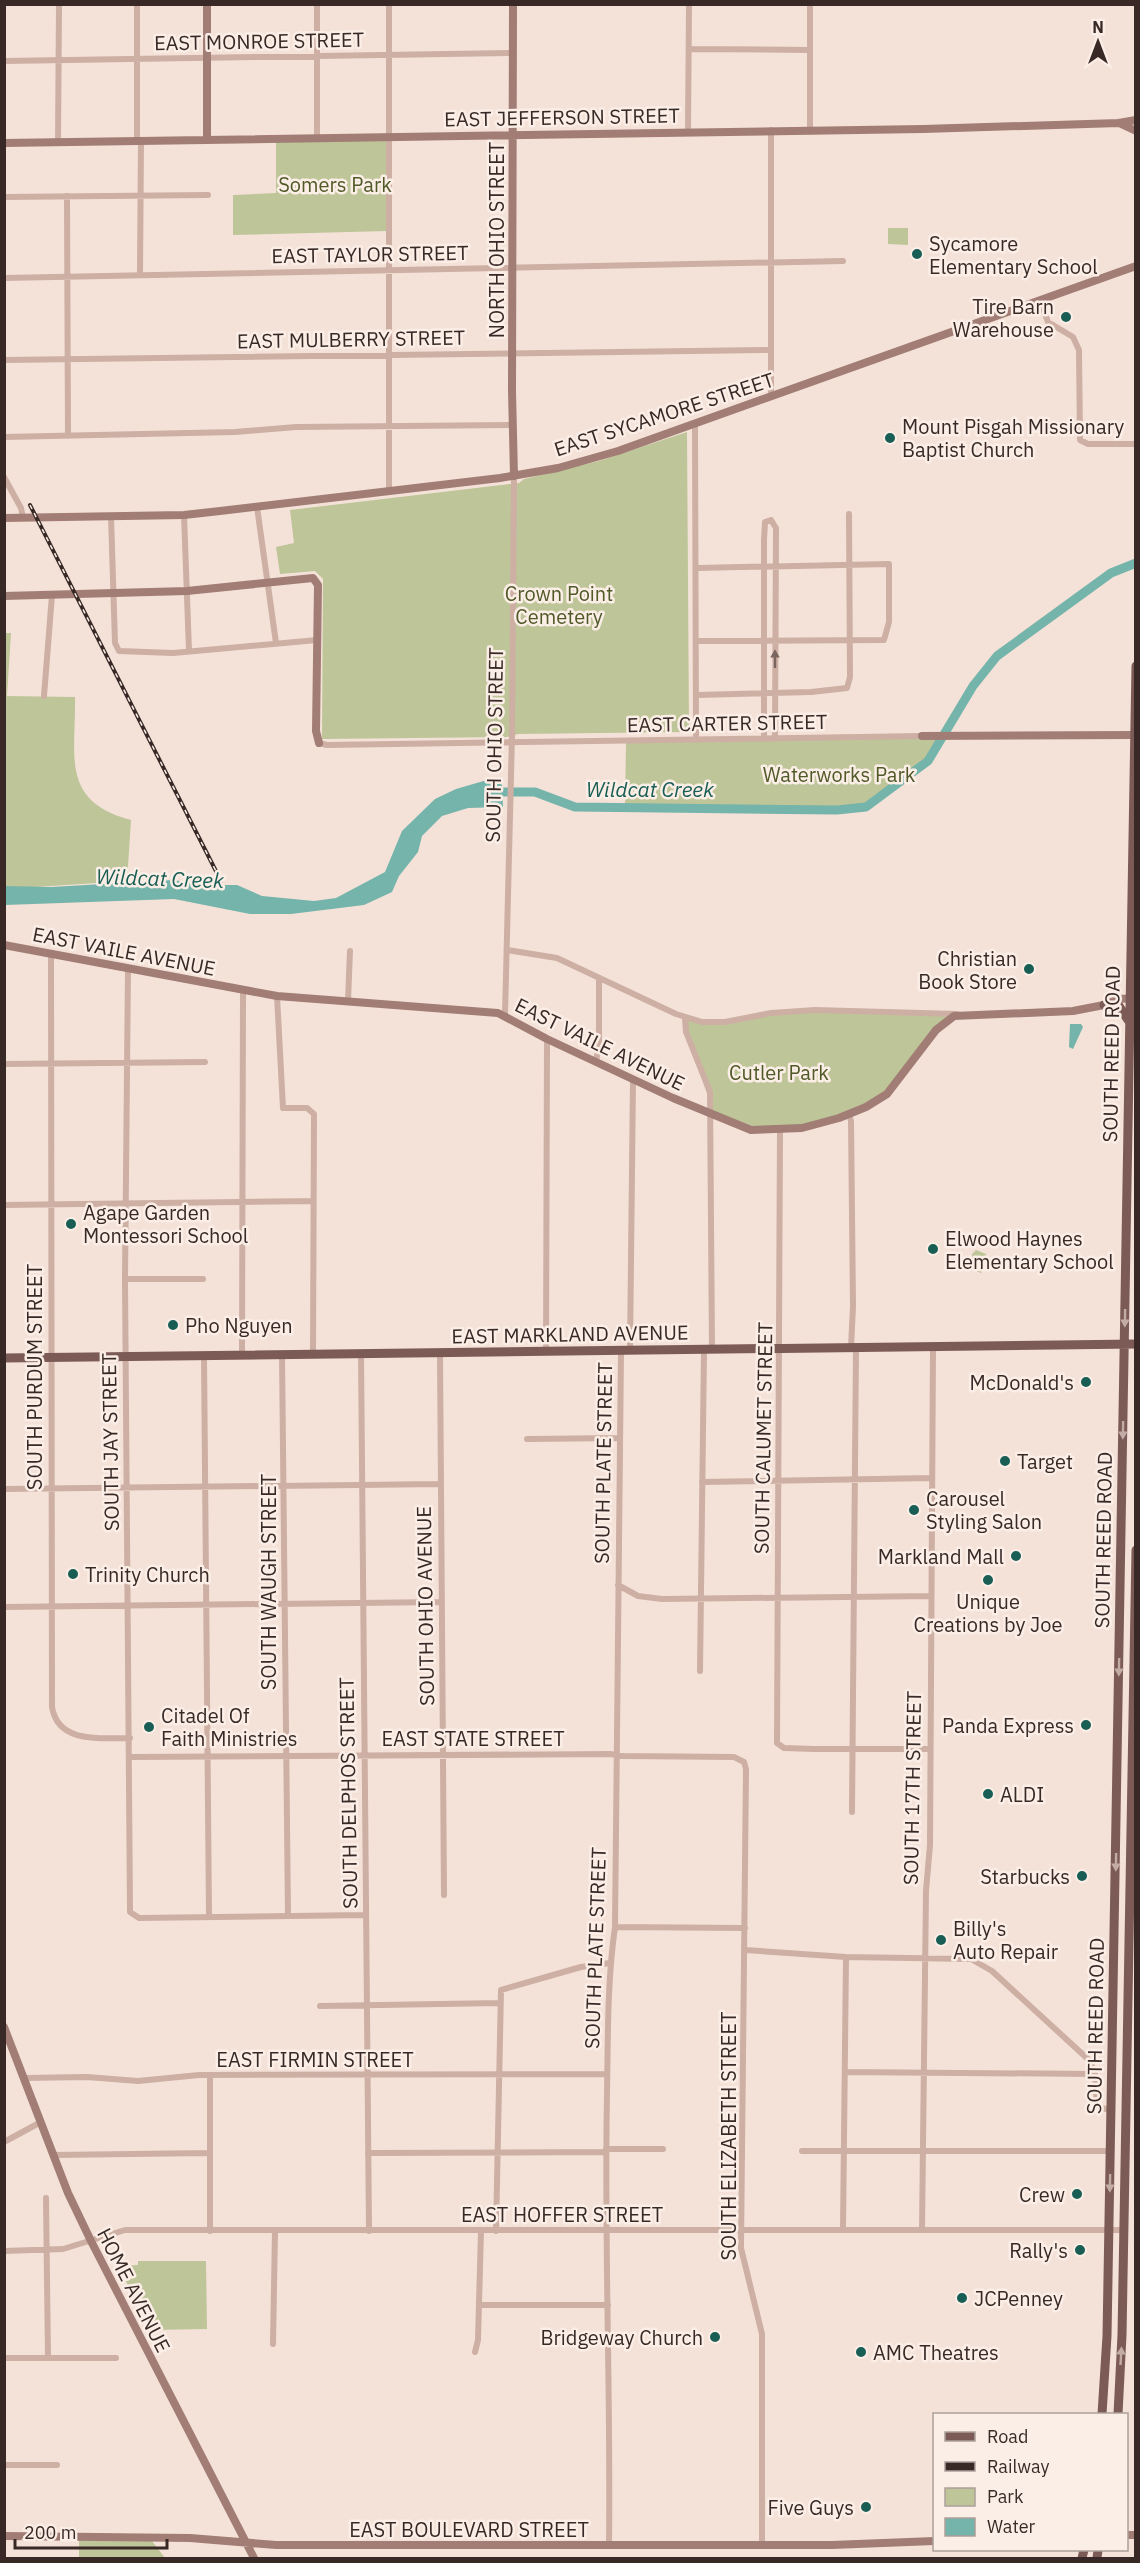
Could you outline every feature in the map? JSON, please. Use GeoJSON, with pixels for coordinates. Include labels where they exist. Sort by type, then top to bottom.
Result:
{"type":"FeatureCollection","features":[{"type":"Feature","properties":{"kind":"main road","name":"SOUTH REED ROAD"},"geometry":{"type":"LineString","coordinates":[[1102,2413],[1109,2229],[1130,1028],[1133,998],[1136,666]]}},
{"type":"Feature","properties":{"kind":"main road"},"geometry":{"type":"LineString","coordinates":[[1104,1005],[1119,1006],[1124,1011],[1130,1028]]}},
{"type":"Feature","properties":{"kind":"main road","name":"EAST MARKLAND AVENUE"},"geometry":{"type":"LineString","coordinates":[[4,1358],[1136,1344]]}},
{"type":"Feature","properties":{"kind":"main road","name":"SOUTH REED ROAD"},"geometry":{"type":"LineString","coordinates":[[1118,2413],[1132,1999],[1136,1550]]}},
{"type":"Feature","properties":{"kind":"street"},"geometry":{"type":"LineString","coordinates":[[58,4],[58,142]]}},
{"type":"Feature","properties":{"kind":"street"},"geometry":{"type":"LineString","coordinates":[[137,4],[140,274]]}},
{"type":"Feature","properties":{"kind":"street"},"geometry":{"type":"LineString","coordinates":[[207,4],[207,140]]}},
{"type":"Feature","properties":{"kind":"street"},"geometry":{"type":"LineString","coordinates":[[317,4],[317,137]]}},
{"type":"Feature","properties":{"kind":"street"},"geometry":{"type":"LineString","coordinates":[[389,4],[387,135],[389,491]]}},
{"type":"Feature","properties":{"kind":"street","name":"NORTH OHIO STREET"},"geometry":{"type":"LineString","coordinates":[[513,4],[512,425],[514,476]]}},
{"type":"Feature","properties":{"kind":"street"},"geometry":{"type":"LineString","coordinates":[[810,7],[810,129]]}},
{"type":"Feature","properties":{"kind":"street"},"geometry":{"type":"LineString","coordinates":[[688,131],[689,8]]}},
{"type":"Feature","properties":{"kind":"street"},"geometry":{"type":"LineString","coordinates":[[689,49],[810,51]]}},
{"type":"Feature","properties":{"kind":"street","name":"EAST MONROE STREET"},"geometry":{"type":"LineString","coordinates":[[4,61],[513,53]]}},
{"type":"Feature","properties":{"kind":"street","name":"EAST JEFFERSON STREET"},"geometry":{"type":"LineString","coordinates":[[4,143],[1119,123],[1136,120]]}},
{"type":"Feature","properties":{"kind":"street","name":"EAST JEFFERSON STREET"},"geometry":{"type":"LineString","coordinates":[[1119,123],[1136,131]]}},
{"type":"Feature","properties":{"kind":"street"},"geometry":{"type":"LineString","coordinates":[[771,130],[771,397]]}},
{"type":"Feature","properties":{"kind":"street"},"geometry":{"type":"LineString","coordinates":[[4,197],[208,195]]}},
{"type":"Feature","properties":{"kind":"street"},"geometry":{"type":"LineString","coordinates":[[68,196],[68,436]]}},
{"type":"Feature","properties":{"kind":"street","name":"EAST TAYLOR STREET"},"geometry":{"type":"LineString","coordinates":[[4,278],[843,261]]}},
{"type":"Feature","properties":{"kind":"street","name":"EAST SYCAMORE STREET"},"geometry":{"type":"LineString","coordinates":[[4,518],[184,515],[514,476],[598,457],[1136,266]]}},
{"type":"Feature","properties":{"kind":"street"},"geometry":{"type":"LineString","coordinates":[[1040,300],[1048,322],[1073,337],[1080,350],[1080,440],[1088,444],[1136,444]]}},
{"type":"Feature","properties":{"kind":"street","name":"EAST MULBERRY STREET"},"geometry":{"type":"LineString","coordinates":[[4,360],[770,350]]}},
{"type":"Feature","properties":{"kind":"street"},"geometry":{"type":"LineString","coordinates":[[695,423],[696,740]]}},
{"type":"Feature","properties":{"kind":"street"},"geometry":{"type":"LineString","coordinates":[[4,437],[235,432],[296,426],[512,425]]}},
{"type":"Feature","properties":{"kind":"street","name":"SOUTH OHIO STREET"},"geometry":{"type":"LineString","coordinates":[[505,1015],[509,768],[512,742],[514,476]]}},
{"type":"Feature","properties":{"kind":"street"},"geometry":{"type":"LineString","coordinates":[[4,477],[23,518]]}},
{"type":"Feature","properties":{"kind":"street"},"geometry":{"type":"LineString","coordinates":[[257,507],[276,643]]}},
{"type":"Feature","properties":{"kind":"street"},"geometry":{"type":"LineString","coordinates":[[696,694],[843,691],[849,685],[851,565],[849,514]]}},
{"type":"Feature","properties":{"kind":"street"},"geometry":{"type":"LineString","coordinates":[[184,515],[189,651]]}},
{"type":"Feature","properties":{"kind":"street"},"geometry":{"type":"LineString","coordinates":[[111,516],[117,649],[125,653],[189,651],[317,640]]}},
{"type":"Feature","properties":{"kind":"street"},"geometry":{"type":"LineString","coordinates":[[764,739],[765,522],[771,520],[776,528],[775,739]]}},
{"type":"Feature","properties":{"kind":"street"},"geometry":{"type":"LineString","coordinates":[[697,568],[889,564],[889,622],[884,640],[697,641]]}},
{"type":"Feature","properties":{"kind":"street"},"geometry":{"type":"LineString","coordinates":[[4,596],[187,591],[304,578],[316,579],[316,731],[319,742]]}},
{"type":"Feature","properties":{"kind":"street"},"geometry":{"type":"LineString","coordinates":[[44,696],[52,595]]}},
{"type":"Feature","properties":{"kind":"street","name":"EAST CARTER STREET"},"geometry":{"type":"LineString","coordinates":[[319,742],[327,745],[1135,735]]}},
{"type":"Feature","properties":{"kind":"street","name":"EAST VAILE AVENUE"},"geometry":{"type":"LineString","coordinates":[[4,945],[277,996],[505,1015],[547,1039],[746,1129],[780,1130],[817,1125],[849,1114],[887,1094],[942,1024],[961,1014]]}},
{"type":"Feature","properties":{"kind":"street"},"geometry":{"type":"LineString","coordinates":[[507,950],[549,955],[685,1018],[725,1022],[771,1013],[815,1010],[1028,1014],[1073,1011],[1133,998]]}},
{"type":"Feature","properties":{"kind":"street"},"geometry":{"type":"LineString","coordinates":[[348,1001],[350,951]]}},
{"type":"Feature","properties":{"kind":"street","name":"SOUTH PURDUM STREET"},"geometry":{"type":"LineString","coordinates":[[51,954],[52,1707],[55,1720],[67,1731],[80,1737],[130,1738]]}},
{"type":"Feature","properties":{"kind":"street","name":"SOUTH JAY STREET"},"geometry":{"type":"LineString","coordinates":[[128,968],[125,1357],[130,1898],[132,1916],[139,1918],[209,1917]]}},
{"type":"Feature","properties":{"kind":"street"},"geometry":{"type":"LineString","coordinates":[[596,1062],[599,1044],[599,978]]}},
{"type":"Feature","properties":{"kind":"street"},"geometry":{"type":"LineString","coordinates":[[242,1356],[243,990]]}},
{"type":"Feature","properties":{"kind":"street"},"geometry":{"type":"LineString","coordinates":[[277,996],[283,1108],[312,1110],[313,1355]]}},
{"type":"Feature","properties":{"kind":"street"},"geometry":{"type":"LineString","coordinates":[[685,1018],[686,1032],[710,1092],[711,1115],[700,1671]]}},
{"type":"Feature","properties":{"kind":"street"},"geometry":{"type":"LineString","coordinates":[[546,1352],[547,1039]]}},
{"type":"Feature","properties":{"kind":"street"},"geometry":{"type":"LineString","coordinates":[[4,1064],[205,1062]]}},
{"type":"Feature","properties":{"kind":"street","name":"SOUTH PLATE STREET"},"geometry":{"type":"LineString","coordinates":[[609,2546],[611,2400],[605,2231],[606,2150],[610,1963],[615,1927],[620,1438],[626,1351],[633,1079]]}},
{"type":"Feature","properties":{"kind":"street"},"geometry":{"type":"LineString","coordinates":[[849,1114],[851,1120],[855,1480],[852,1812]]}},
{"type":"Feature","properties":{"kind":"street","name":"SOUTH CALUMET STREET"},"geometry":{"type":"LineString","coordinates":[[780,1130],[777,1738],[780,1746],[853,1749]]}},
{"type":"Feature","properties":{"kind":"street"},"geometry":{"type":"LineString","coordinates":[[4,1205],[313,1201]]}},
{"type":"Feature","properties":{"kind":"street"},"geometry":{"type":"LineString","coordinates":[[125,1279],[203,1278]]}},
{"type":"Feature","properties":{"kind":"street","name":"SOUTH 17TH STREET"},"geometry":{"type":"LineString","coordinates":[[922,2230],[930,1749],[933,1347]]}},
{"type":"Feature","properties":{"kind":"street","name":"SOUTH DELPHOS STREET"},"geometry":{"type":"LineString","coordinates":[[361,1354],[364,1755],[369,2005],[369,2231]]}},
{"type":"Feature","properties":{"kind":"street","name":"SOUTH OHIO AVENUE"},"geometry":{"type":"LineString","coordinates":[[440,1354],[444,1895]]}},
{"type":"Feature","properties":{"kind":"street","name":"SOUTH WAUGH STREET"},"geometry":{"type":"LineString","coordinates":[[282,1355],[288,1916]]}},
{"type":"Feature","properties":{"kind":"street"},"geometry":{"type":"LineString","coordinates":[[204,1356],[209,1917],[366,1915]]}},
{"type":"Feature","properties":{"kind":"street"},"geometry":{"type":"LineString","coordinates":[[527,1439],[620,1438]]}},
{"type":"Feature","properties":{"kind":"street"},"geometry":{"type":"LineString","coordinates":[[702,1482],[931,1478]]}},
{"type":"Feature","properties":{"kind":"street"},"geometry":{"type":"LineString","coordinates":[[4,1490],[441,1484]]}},
{"type":"Feature","properties":{"kind":"street"},"geometry":{"type":"LineString","coordinates":[[618,1585],[648,1598],[931,1596]]}},
{"type":"Feature","properties":{"kind":"street"},"geometry":{"type":"LineString","coordinates":[[4,1607],[442,1602]]}},
{"type":"Feature","properties":{"kind":"street"},"geometry":{"type":"LineString","coordinates":[[853,1749],[930,1749]]}},
{"type":"Feature","properties":{"kind":"street"},"geometry":{"type":"LineString","coordinates":[[1117,1749],[1134,1750]]}},
{"type":"Feature","properties":{"kind":"street","name":"EAST STATE STREET"},"geometry":{"type":"LineString","coordinates":[[130,1757],[443,1754],[734,1757],[743,1760]]}},
{"type":"Feature","properties":{"kind":"street","name":"SOUTH ELIZABETH STREET"},"geometry":{"type":"LineString","coordinates":[[743,1760],[746,1769],[742,2231],[743,2262],[762,2334],[762,2546]]}},
{"type":"Feature","properties":{"kind":"street"},"geometry":{"type":"LineString","coordinates":[[615,1927],[745,1928]]}},
{"type":"Feature","properties":{"kind":"street"},"geometry":{"type":"LineString","coordinates":[[745,1950],[846,1957],[966,1958],[982,1964],[1090,2061],[1095,2074],[1097,2107],[1111,2110]]}},
{"type":"Feature","properties":{"kind":"street"},"geometry":{"type":"LineString","coordinates":[[843,2230],[846,1957]]}},
{"type":"Feature","properties":{"kind":"street"},"geometry":{"type":"LineString","coordinates":[[496,2231],[501,1990],[581,1967],[610,1963]]}},
{"type":"Feature","properties":{"kind":"street"},"geometry":{"type":"LineString","coordinates":[[320,2006],[500,2003]]}},
{"type":"Feature","properties":{"kind":"street","name":"HOME AVENUE"},"geometry":{"type":"LineString","coordinates":[[4,2027],[54,2155],[91,2241],[254,2559]]}},
{"type":"Feature","properties":{"kind":"street"},"geometry":{"type":"LineString","coordinates":[[845,2072],[1095,2074]]}},
{"type":"Feature","properties":{"kind":"street","name":"EAST FIRMIN STREET"},"geometry":{"type":"LineString","coordinates":[[24,2078],[87,2077],[138,2081],[210,2076],[608,2074]]}},
{"type":"Feature","properties":{"kind":"street"},"geometry":{"type":"LineString","coordinates":[[210,2076],[210,2231]]}},
{"type":"Feature","properties":{"kind":"street"},"geometry":{"type":"LineString","coordinates":[[4,2142],[41,2122]]}},
{"type":"Feature","properties":{"kind":"street"},"geometry":{"type":"LineString","coordinates":[[368,2154],[663,2149]]}},
{"type":"Feature","properties":{"kind":"street"},"geometry":{"type":"LineString","coordinates":[[802,2151],[1110,2151]]}},
{"type":"Feature","properties":{"kind":"street"},"geometry":{"type":"LineString","coordinates":[[54,2155],[210,2153]]}},
{"type":"Feature","properties":{"kind":"street"},"geometry":{"type":"LineString","coordinates":[[46,2198],[48,2358]]}},
{"type":"Feature","properties":{"kind":"street","name":"EAST HOFFER STREET"},"geometry":{"type":"LineString","coordinates":[[4,2251],[63,2249],[119,2230],[1124,2230]]}},
{"type":"Feature","properties":{"kind":"street"},"geometry":{"type":"LineString","coordinates":[[273,2344],[275,2231]]}},
{"type":"Feature","properties":{"kind":"street"},"geometry":{"type":"LineString","coordinates":[[475,2352],[480,2305],[481,2231]]}},
{"type":"Feature","properties":{"kind":"street"},"geometry":{"type":"LineString","coordinates":[[480,2305],[608,2305]]}},
{"type":"Feature","properties":{"kind":"street"},"geometry":{"type":"LineString","coordinates":[[4,2358],[116,2358]]}},
{"type":"Feature","properties":{"kind":"street"},"geometry":{"type":"LineString","coordinates":[[4,2465],[57,2465]]}},
{"type":"Feature","properties":{"kind":"street","name":"EAST BOULEVARD STREET"},"geometry":{"type":"LineString","coordinates":[[4,2536],[149,2537],[287,2545],[762,2546],[899,2544],[933,2541]]}},
{"type":"Feature","properties":{"kind":"green space","name":"Somers Park"},"geometry":{"type":"Polygon","coordinates":[[[387,135],[387,231],[233,235],[233,195],[276,193],[276,138],[387,135]]]}},
{"type":"Feature","properties":{"kind":"green space"},"geometry":{"type":"Polygon","coordinates":[[[888,228],[908,228],[908,245],[888,244],[888,228]]]}},
{"type":"Feature","properties":{"kind":"green space","name":"Crown Point Cemetery"},"geometry":{"type":"Polygon","coordinates":[[[687,432],[689,729],[684,732],[518,734],[507,737],[322,739],[323,579],[315,571],[280,574],[276,547],[294,543],[290,510],[519,483],[524,479],[599,461],[687,432]]]}},
{"type":"Feature","properties":{"kind":"green space"},"geometry":{"type":"Polygon","coordinates":[[[4,633],[11,633],[7,696],[75,697],[74,757],[82,789],[92,801],[108,812],[131,820],[127,881],[5,889],[4,633]]]}},
{"type":"Feature","properties":{"kind":"green space","name":"Waterworks Park"},"geometry":{"type":"Polygon","coordinates":[[[944,736],[928,761],[866,807],[837,810],[625,808],[626,741],[944,736]]]}},
{"type":"Feature","properties":{"kind":"green space","name":"Cutler Park"},"geometry":{"type":"Polygon","coordinates":[[[781,1012],[945,1014],[948,1018],[887,1094],[839,1118],[767,1131],[711,1115],[711,1105],[689,1041],[685,1018],[715,1023],[781,1012]]]}},
{"type":"Feature","properties":{"kind":"green space"},"geometry":{"type":"Polygon","coordinates":[[[976,1250],[986,1254],[987,1264],[981,1273],[972,1269],[972,1254],[976,1250]]]}},
{"type":"Feature","properties":{"kind":"green space"},"geometry":{"type":"Polygon","coordinates":[[[138,2261],[206,2261],[207,2329],[151,2330],[118,2266],[138,2265],[138,2261]]]}},
{"type":"Feature","properties":{"kind":"green space"},"geometry":{"type":"Polygon","coordinates":[[[79,2537],[149,2537],[165,2558],[79,2558],[79,2537]]]}},
{"type":"Feature","properties":{"kind":"water"},"geometry":{"type":"Polygon","coordinates":[[[487,780],[498,781],[502,785],[503,807],[468,808],[442,816],[422,836],[418,852],[399,876],[392,892],[364,905],[291,914],[250,914],[174,899],[5,905],[5,886],[51,887],[173,880],[206,885],[237,885],[262,896],[314,901],[336,898],[385,872],[402,831],[435,799],[456,789],[487,780]]]}},
{"type":"Feature","properties":{"kind":"water"},"geometry":{"type":"Polygon","coordinates":[[[1070,1024],[1081,1024],[1083,1027],[1073,1049],[1069,1047],[1070,1024]]]}},
{"type":"Feature","properties":{"kind":"waterway","name":"Wildcat Creek"},"geometry":{"type":"LineString","coordinates":[[492,792],[535,792],[575,807],[837,810],[866,807],[928,761],[973,686],[997,656],[1111,573],[1136,563]]}},
{"type":"Feature","properties":{"kind":"railway"},"geometry":{"type":"LineString","coordinates":[[30,505],[221,881]]}},
{"type":"Feature","properties":{"kind":"place","name":"Sycamore Elementary School"},"geometry":{"type":"Point","coordinates":[917,254]}},
{"type":"Feature","properties":{"kind":"place","name":"Tire Barn Warehouse"},"geometry":{"type":"Point","coordinates":[1066,317]}},
{"type":"Feature","properties":{"kind":"place","name":"Mount Pisgah Missionary Baptist Church"},"geometry":{"type":"Point","coordinates":[890,438]}},
{"type":"Feature","properties":{"kind":"place","name":"Christian Book Store"},"geometry":{"type":"Point","coordinates":[1029,969]}},
{"type":"Feature","properties":{"kind":"place","name":"Agape Garden Montessori School"},"geometry":{"type":"Point","coordinates":[71,1224]}},
{"type":"Feature","properties":{"kind":"place","name":"Elwood Haynes Elementary School"},"geometry":{"type":"Point","coordinates":[933,1249]}},
{"type":"Feature","properties":{"kind":"place","name":"Pho Nguyen"},"geometry":{"type":"Point","coordinates":[173,1325]}},
{"type":"Feature","properties":{"kind":"place","name":"McDonald's"},"geometry":{"type":"Point","coordinates":[1086,1382]}},
{"type":"Feature","properties":{"kind":"place","name":"Target"},"geometry":{"type":"Point","coordinates":[1005,1461]}},
{"type":"Feature","properties":{"kind":"place","name":"Carousel Styling Salon"},"geometry":{"type":"Point","coordinates":[914,1510]}},
{"type":"Feature","properties":{"kind":"place","name":"Markland Mall"},"geometry":{"type":"Point","coordinates":[1016,1556]}},
{"type":"Feature","properties":{"kind":"place","name":"Trinity Church"},"geometry":{"type":"Point","coordinates":[73,1574]}},
{"type":"Feature","properties":{"kind":"place","name":"Unique Creations by Joe"},"geometry":{"type":"Point","coordinates":[988,1580]}},
{"type":"Feature","properties":{"kind":"place","name":"Panda Express"},"geometry":{"type":"Point","coordinates":[1086,1725]}},
{"type":"Feature","properties":{"kind":"place","name":"Citadel Of Faith Ministries"},"geometry":{"type":"Point","coordinates":[149,1727]}},
{"type":"Feature","properties":{"kind":"place","name":"ALDI"},"geometry":{"type":"Point","coordinates":[988,1794]}},
{"type":"Feature","properties":{"kind":"place","name":"Starbucks"},"geometry":{"type":"Point","coordinates":[1082,1876]}},
{"type":"Feature","properties":{"kind":"place","name":"Billy's Auto Repair"},"geometry":{"type":"Point","coordinates":[941,1940]}},
{"type":"Feature","properties":{"kind":"place","name":"Crew"},"geometry":{"type":"Point","coordinates":[1077,2194]}},
{"type":"Feature","properties":{"kind":"place","name":"Rally's"},"geometry":{"type":"Point","coordinates":[1080,2250]}},
{"type":"Feature","properties":{"kind":"place","name":"JCPenney"},"geometry":{"type":"Point","coordinates":[962,2298]}},
{"type":"Feature","properties":{"kind":"place","name":"Bridgeway Church"},"geometry":{"type":"Point","coordinates":[715,2337]}},
{"type":"Feature","properties":{"kind":"place","name":"AMC Theatres"},"geometry":{"type":"Point","coordinates":[861,2352]}},
{"type":"Feature","properties":{"kind":"place","name":"Five Guys"},"geometry":{"type":"Point","coordinates":[866,2507]}}]}
